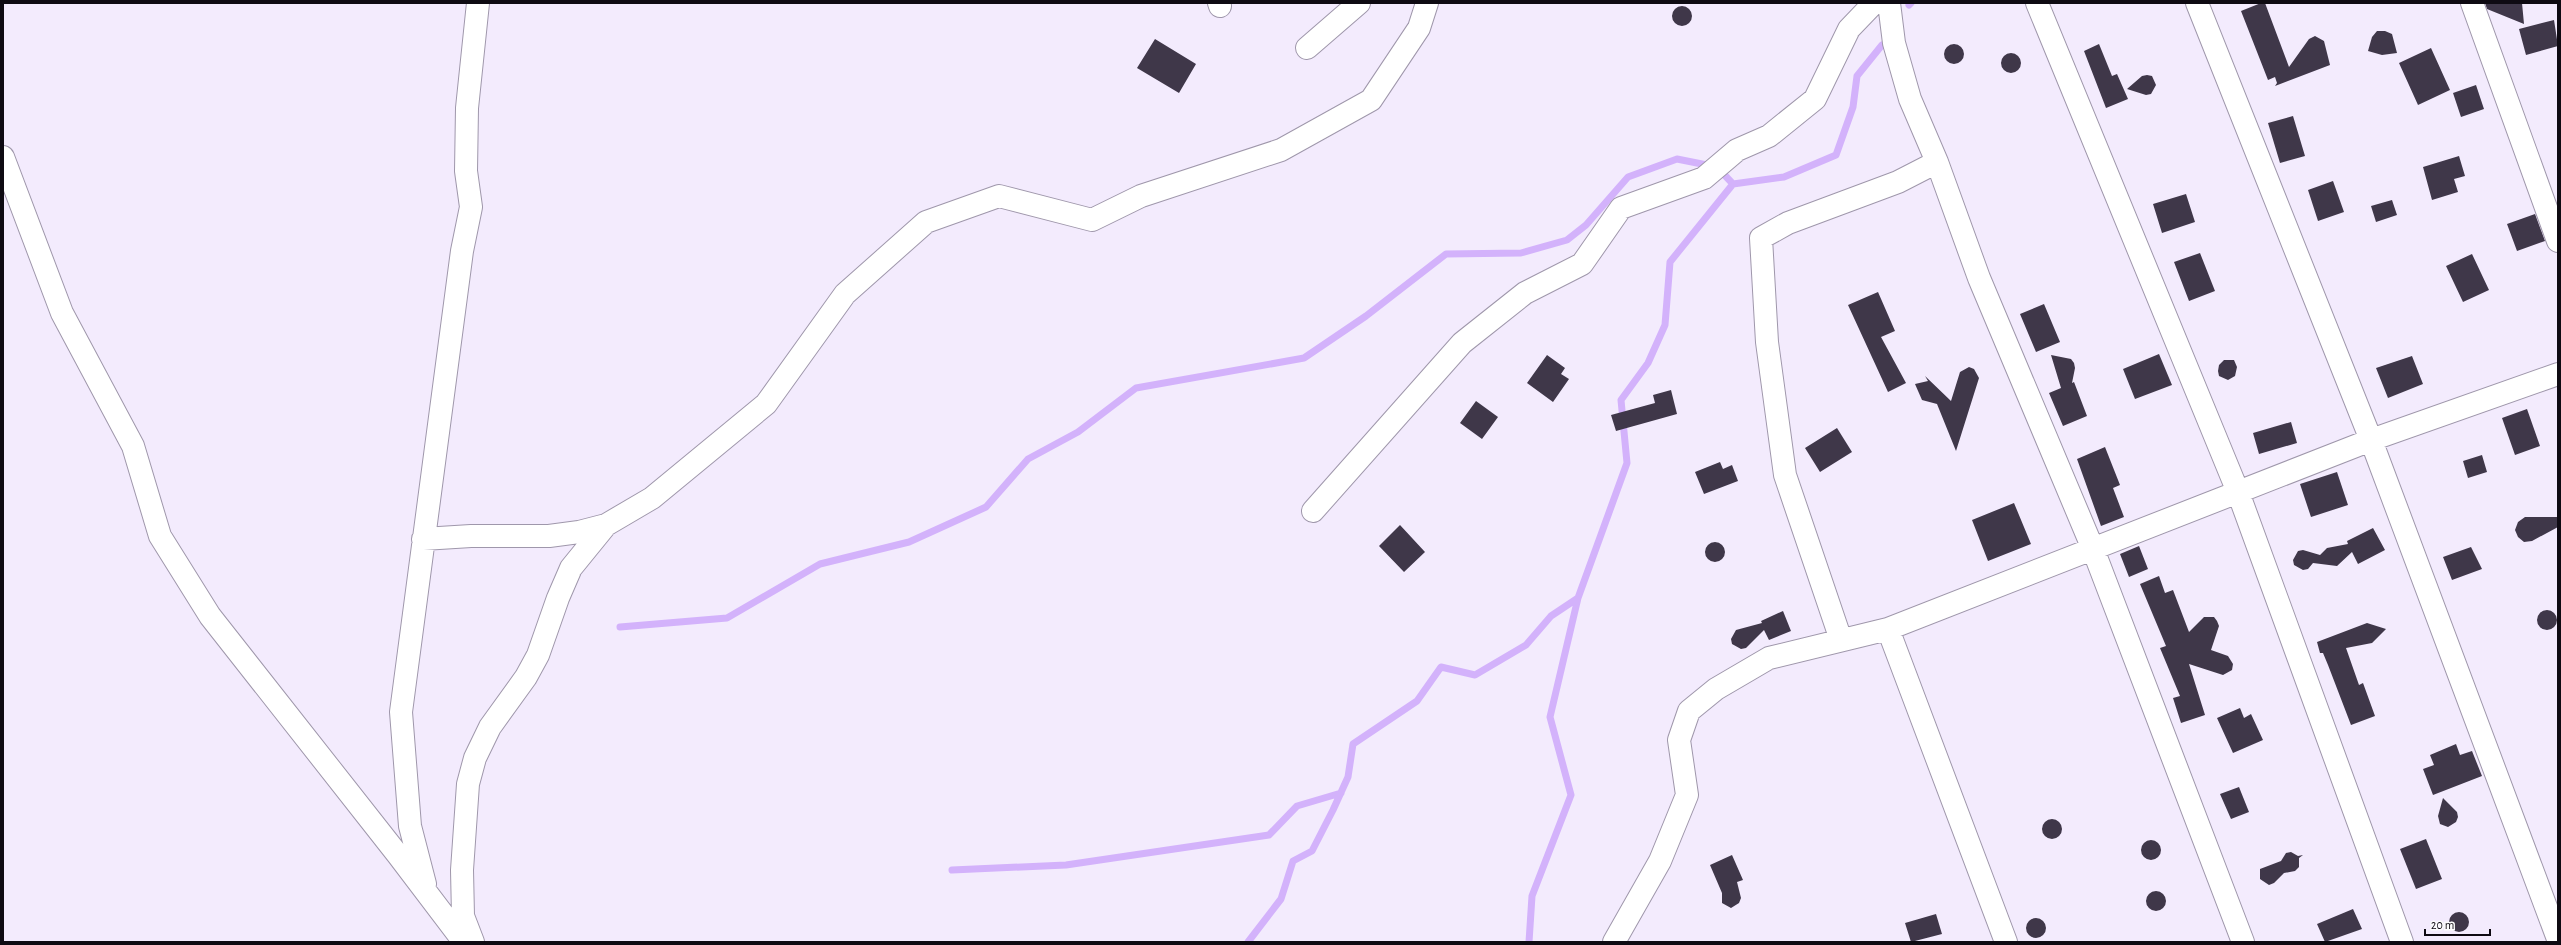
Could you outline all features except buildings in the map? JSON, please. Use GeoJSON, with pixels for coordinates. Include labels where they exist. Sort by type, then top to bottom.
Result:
{"type":"FeatureCollection","features":[{"type":"Feature","properties":{"kind":"street"},"geometry":{"type":"LineString","coordinates":[[428,896],[410,826],[401,712],[462,251],[471,207],[466,171],[467,108],[478,3]]}},
{"type":"Feature","properties":{"kind":"street"},"geometry":{"type":"LineString","coordinates":[[1307,48],[1359,3]]}},
{"type":"Feature","properties":{"kind":"street"},"geometry":{"type":"LineString","coordinates":[[423,539],[471,536],[549,536],[579,532],[606,525],[652,498],[766,404],[845,294],[926,222],[999,196],[1092,220],[1141,196],[1281,150],[1371,100],[1419,28],[1427,3]]}},
{"type":"Feature","properties":{"kind":"street"},"geometry":{"type":"LineString","coordinates":[[1313,511],[1462,343],[1525,293],[1582,264],[1620,208],[1704,178],[1737,150],[1769,136],[1815,99],[1849,29],[1874,3]]}},
{"type":"Feature","properties":{"kind":"street"},"geometry":{"type":"LineString","coordinates":[[1889,3],[1894,43],[1910,99],[1937,162],[1979,278],[2093,549],[2244,942]]}},
{"type":"Feature","properties":{"kind":"street"},"geometry":{"type":"LineString","coordinates":[[2037,3],[2238,492],[2402,942]]}},
{"type":"Feature","properties":{"kind":"street"},"geometry":{"type":"LineString","coordinates":[[2197,3],[2371,440],[2558,939]]}},
{"type":"Feature","properties":{"kind":"street"},"geometry":{"type":"LineString","coordinates":[[2472,3],[2558,241]]}},
{"type":"Feature","properties":{"kind":"street"},"geometry":{"type":"LineString","coordinates":[[3,157],[62,313],[133,446],[160,536],[210,616],[464,942]]}},
{"type":"Feature","properties":{"kind":"street"},"geometry":{"type":"LineString","coordinates":[[1841,640],[1785,475],[1767,342],[1761,238],[1788,223],[1898,182],[1937,162]]}},
{"type":"Feature","properties":{"kind":"street"},"geometry":{"type":"LineString","coordinates":[[1614,942],[1660,862],[1687,795],[1679,740],[1689,711],[1716,689],[1769,658],[1888,629],[2371,440],[2558,374]]}},
{"type":"Feature","properties":{"kind":"street"},"geometry":{"type":"LineString","coordinates":[[473,942],[463,916],[462,870],[468,784],[475,758],[490,727],[526,677],[538,655],[558,598],[572,568],[606,525]]}},
{"type":"Feature","properties":{"kind":"street"},"geometry":{"type":"LineString","coordinates":[[1888,629],[2006,942]]}},
{"type":"Feature","properties":{"kind":"waterway"},"geometry":{"type":"LineString","coordinates":[[620,627],[727,618],[820,564],[909,542],[986,507],[1028,459],[1078,432],[1136,388],[1304,358],[1366,316],[1446,254],[1521,253],[1567,240],[1586,225],[1628,177],[1677,159],[1717,167],[1733,184],[1784,177],[1836,155],[1853,107],[1857,76],[1882,45]]}},
{"type":"Feature","properties":{"kind":"waterway"},"geometry":{"type":"LineString","coordinates":[[1248,942],[1281,899],[1293,861],[1312,851],[1348,777],[1353,744],[1417,701],[1441,667],[1475,675],[1526,645],[1551,616],[1578,598],[1627,463],[1621,400],[1648,363],[1665,325],[1670,262],[1733,184]]}},
{"type":"Feature","properties":{"kind":"waterway"},"geometry":{"type":"LineString","coordinates":[[1529,942],[1532,896],[1571,795],[1550,717],[1578,598]]}},
{"type":"Feature","properties":{"kind":"waterway"},"geometry":{"type":"LineString","coordinates":[[952,870],[1066,865],[1269,835],[1297,806],[1341,793]]}}]}
